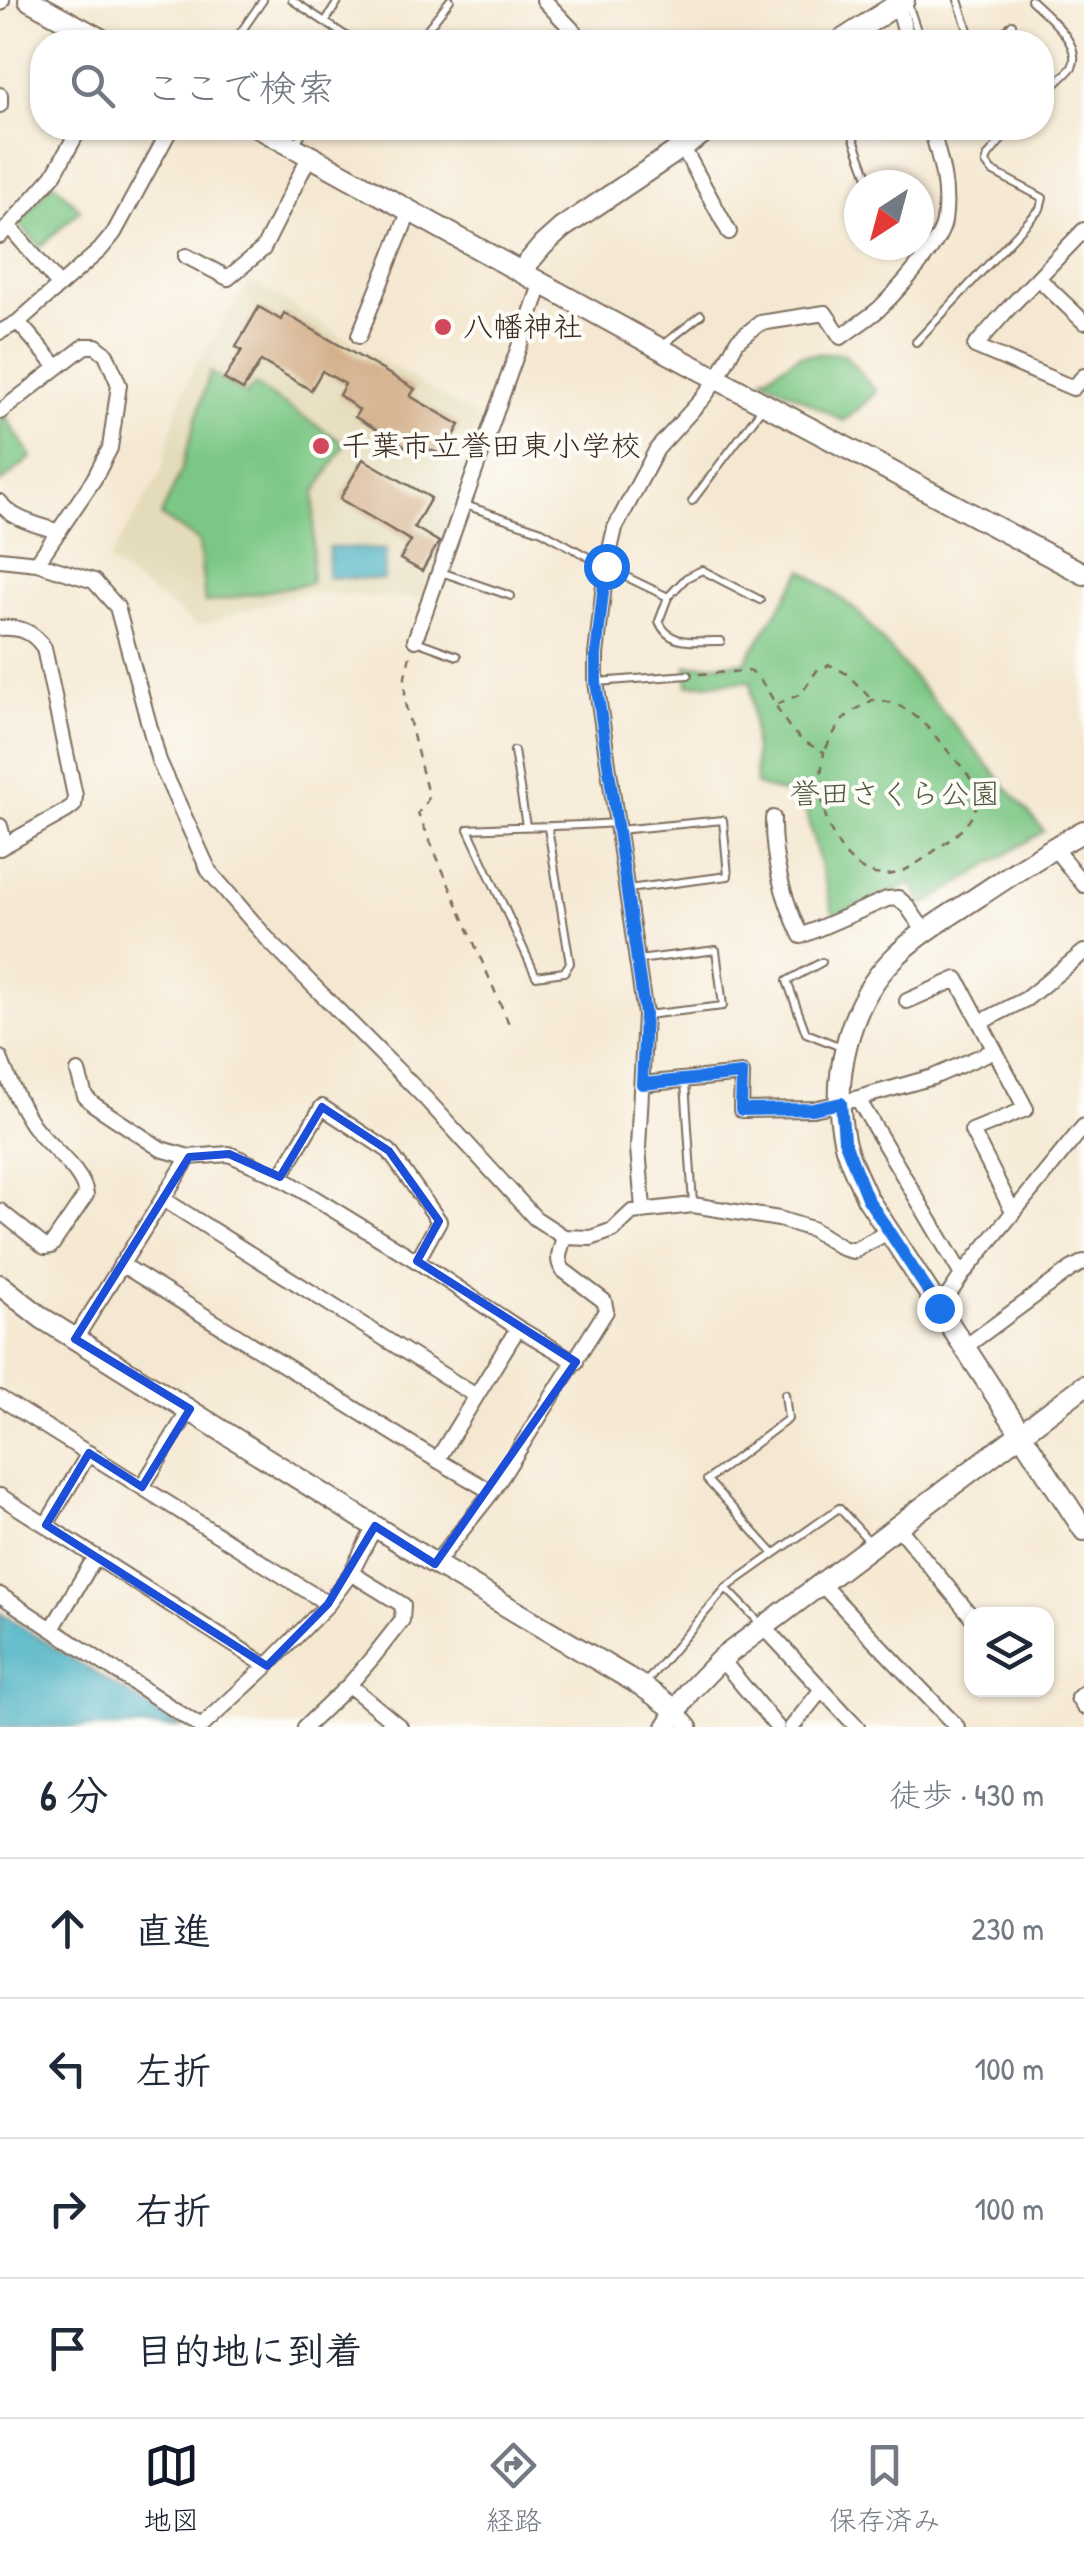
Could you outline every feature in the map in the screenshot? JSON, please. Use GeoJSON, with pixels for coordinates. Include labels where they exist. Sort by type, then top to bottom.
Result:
{"type":"FeatureCollection","features":[{"type":"Feature","properties":{"kind":"street"},"geometry":{"type":"LineString","coordinates":[[28,0],[84,30]]}},
{"type":"Feature","properties":{"kind":"street"},"geometry":{"type":"LineString","coordinates":[[544,0],[573,30]]}},
{"type":"Feature","properties":{"kind":"street"},"geometry":{"type":"LineString","coordinates":[[858,30],[903,1],[907,30]]}},
{"type":"Feature","properties":{"kind":"street"},"geometry":{"type":"LineString","coordinates":[[0,95],[0,105]]}},
{"type":"Feature","properties":{"kind":"street"},"geometry":{"type":"LineString","coordinates":[[59,285],[4,230],[53,176],[73,140]]}},
{"type":"Feature","properties":{"kind":"street"},"geometry":{"type":"LineString","coordinates":[[0,332],[18,322],[100,250],[114,233],[165,140]]}},
{"type":"Feature","properties":{"kind":"street"},"geometry":{"type":"LineString","coordinates":[[282,140],[659,348],[1084,574]]}},
{"type":"Feature","properties":{"kind":"street"},"geometry":{"type":"LineString","coordinates":[[676,140],[730,232]]}},
{"type":"Feature","properties":{"kind":"street"},"geometry":{"type":"LineString","coordinates":[[521,271],[562,228],[691,140]]}},
{"type":"Feature","properties":{"kind":"street"},"geometry":{"type":"LineString","coordinates":[[642,1209],[638,1148],[645,1015],[596,682],[606,566],[615,528],[657,449],[703,398],[737,341],[760,323],[825,313],[841,338],[878,309],[924,259],[944,226],[946,180],[934,140]]}},
{"type":"Feature","properties":{"kind":"street"},"geometry":{"type":"LineString","coordinates":[[186,256],[228,278],[263,249],[302,151]]}},
{"type":"Feature","properties":{"kind":"street"},"geometry":{"type":"LineString","coordinates":[[359,336],[410,210]]}},
{"type":"Feature","properties":{"kind":"street"},"geometry":{"type":"LineString","coordinates":[[1084,230],[975,346],[1073,388],[1084,376]]}},
{"type":"Feature","properties":{"kind":"street"},"geometry":{"type":"LineString","coordinates":[[1038,278],[1084,322]]}},
{"type":"Feature","properties":{"kind":"street"},"geometry":{"type":"LineString","coordinates":[[415,640],[542,282]]}},
{"type":"Feature","properties":{"kind":"street"},"geometry":{"type":"LineString","coordinates":[[18,322],[57,368]]}},
{"type":"Feature","properties":{"kind":"street"},"geometry":{"type":"LineString","coordinates":[[0,412],[85,346],[96,346],[106,354],[119,385],[110,448],[94,479],[37,563]]}},
{"type":"Feature","properties":{"kind":"street"},"geometry":{"type":"LineString","coordinates":[[0,502],[16,516],[59,532]]}},
{"type":"Feature","properties":{"kind":"street"},"geometry":{"type":"LineString","coordinates":[[0,558],[37,563],[94,580],[117,607],[159,761],[210,871],[270,943],[426,1099],[535,1218],[564,1237],[591,1238],[613,1230],[632,1212],[693,1205],[796,1224],[853,1251],[888,1232]]}},
{"type":"Feature","properties":{"kind":"street"},"geometry":{"type":"LineString","coordinates":[[0,628],[31,632],[44,648],[75,796],[74,805],[66,812],[2,846],[0,826]]}},
{"type":"Feature","properties":{"kind":"street"},"geometry":{"type":"LineString","coordinates":[[773,818],[779,879],[786,906],[801,936],[887,899],[898,898],[924,932]]}},
{"type":"Feature","properties":{"kind":"street"},"geometry":{"type":"LineString","coordinates":[[962,1275],[849,1101],[841,1073],[856,1014],[871,986],[892,960],[924,932],[1084,831]]}},
{"type":"Feature","properties":{"kind":"street"},"geometry":{"type":"LineString","coordinates":[[1053,848],[1084,885]]}},
{"type":"Feature","properties":{"kind":"street"},"geometry":{"type":"LineString","coordinates":[[981,1022],[1026,999],[1084,952]]}},
{"type":"Feature","properties":{"kind":"street"},"geometry":{"type":"LineString","coordinates":[[906,1001],[957,979],[1026,1109],[972,1132],[1013,1212]]}},
{"type":"Feature","properties":{"kind":"street"},"geometry":{"type":"LineString","coordinates":[[642,1084],[742,1074],[741,1110],[813,1109],[933,1077],[994,1051]]}},
{"type":"Feature","properties":{"kind":"street"},"geometry":{"type":"LineString","coordinates":[[0,1058],[12,1091],[34,1127],[78,1176],[86,1195],[51,1246],[45,1247],[3,1220]]}},
{"type":"Feature","properties":{"kind":"street"},"geometry":{"type":"LineString","coordinates":[[78,1072],[85,1096],[92,1104],[161,1149],[189,1156],[228,1154],[280,1177],[576,1362]]}},
{"type":"Feature","properties":{"kind":"street"},"geometry":{"type":"LineString","coordinates":[[849,1101],[844,1140],[867,1198],[1084,1530]]}},
{"type":"Feature","properties":{"kind":"street"},"geometry":{"type":"LineString","coordinates":[[280,1177],[322,1108],[389,1151],[439,1221],[417,1261]]}},
{"type":"Feature","properties":{"kind":"street"},"geometry":{"type":"LineString","coordinates":[[939,1308],[1084,1126]]}},
{"type":"Feature","properties":{"kind":"street"},"geometry":{"type":"LineString","coordinates":[[75,1339],[189,1156]]}},
{"type":"Feature","properties":{"kind":"street"},"geometry":{"type":"LineString","coordinates":[[163,1199],[476,1396]]}},
{"type":"Feature","properties":{"kind":"street"},"geometry":{"type":"LineString","coordinates":[[435,1564],[492,1492],[606,1311],[604,1301],[559,1265],[564,1237]]}},
{"type":"Feature","properties":{"kind":"street"},"geometry":{"type":"LineString","coordinates":[[965,1346],[1084,1262]]}},
{"type":"Feature","properties":{"kind":"street"},"geometry":{"type":"LineString","coordinates":[[121,1264],[492,1492]]}},
{"type":"Feature","properties":{"kind":"street"},"geometry":{"type":"LineString","coordinates":[[0,1285],[42,1318],[435,1564],[642,1686],[671,1719],[690,1727]]}},
{"type":"Feature","properties":{"kind":"street"},"geometry":{"type":"LineString","coordinates":[[436,1460],[518,1328]]}},
{"type":"Feature","properties":{"kind":"street"},"geometry":{"type":"LineString","coordinates":[[671,1719],[721,1659],[1084,1386]]}},
{"type":"Feature","properties":{"kind":"street"},"geometry":{"type":"LineString","coordinates":[[0,1398],[328,1604]]}},
{"type":"Feature","properties":{"kind":"street"},"geometry":{"type":"LineString","coordinates":[[142,1488],[190,1409]]}},
{"type":"Feature","properties":{"kind":"street"},"geometry":{"type":"LineString","coordinates":[[46,1525],[88,1453]]}},
{"type":"Feature","properties":{"kind":"street"},"geometry":{"type":"LineString","coordinates":[[0,1496],[266,1666]]}},
{"type":"Feature","properties":{"kind":"street"},"geometry":{"type":"LineString","coordinates":[[0,1596],[201,1727],[328,1604],[351,1573],[375,1526]]}},
{"type":"Feature","properties":{"kind":"street"},"geometry":{"type":"LineString","coordinates":[[898,1527],[964,1607]]}},
{"type":"Feature","properties":{"kind":"street"},"geometry":{"type":"LineString","coordinates":[[52,1629],[94,1558]]}},
{"type":"Feature","properties":{"kind":"street"},"geometry":{"type":"LineString","coordinates":[[305,1727],[349,1685],[402,1620],[403,1605],[351,1573]]}},
{"type":"Feature","properties":{"kind":"street"},"geometry":{"type":"LineString","coordinates":[[822,1585],[957,1727]]}},
{"type":"Feature","properties":{"kind":"street"},"geometry":{"type":"LineString","coordinates":[[764,1627],[857,1727]]}},
{"type":"Feature","properties":{"kind":"street"},"geometry":{"type":"LineString","coordinates":[[721,1659],[778,1727]]}},
{"type":"Feature","properties":{"kind":"street"},"geometry":{"type":"LineString","coordinates":[[349,1685],[400,1727]]}},
{"type":"Feature","properties":{"kind":"street"},"geometry":{"type":"LineString","coordinates":[[792,1727],[822,1689]]}},
{"type":"Feature","properties":{"kind":"street"},"geometry":{"type":"LineString","coordinates":[[1084,1692],[1078,1698],[1084,1707]]}},
{"type":"Feature","properties":{"kind":"lane"},"geometry":{"type":"LineString","coordinates":[[242,30],[263,0]]}},
{"type":"Feature","properties":{"kind":"lane"},"geometry":{"type":"LineString","coordinates":[[292,0],[337,30]]}},
{"type":"Feature","properties":{"kind":"lane"},"geometry":{"type":"LineString","coordinates":[[325,22],[338,0]]}},
{"type":"Feature","properties":{"kind":"lane"},"geometry":{"type":"LineString","coordinates":[[426,30],[450,0]]}},
{"type":"Feature","properties":{"kind":"lane"},"geometry":{"type":"LineString","coordinates":[[958,0],[968,30]]}},
{"type":"Feature","properties":{"kind":"lane"},"geometry":{"type":"LineString","coordinates":[[1031,0],[1066,36],[1074,57],[1072,66],[1054,84]]}},
{"type":"Feature","properties":{"kind":"lane"},"geometry":{"type":"LineString","coordinates":[[903,1],[916,30]]}},
{"type":"Feature","properties":{"kind":"lane"},"geometry":{"type":"LineString","coordinates":[[1007,30],[1012,24]]}},
{"type":"Feature","properties":{"kind":"lane"},"geometry":{"type":"LineString","coordinates":[[302,151],[304,140]]}},
{"type":"Feature","properties":{"kind":"lane"},"geometry":{"type":"LineString","coordinates":[[855,140],[866,170]]}},
{"type":"Feature","properties":{"kind":"lane"},"geometry":{"type":"LineString","coordinates":[[916,342],[1040,209],[1043,198],[986,164],[1001,140]]}},
{"type":"Feature","properties":{"kind":"lane"},"geometry":{"type":"LineString","coordinates":[[659,348],[701,315]]}},
{"type":"Feature","properties":{"kind":"lane"},"geometry":{"type":"LineString","coordinates":[[692,502],[766,404]]}},
{"type":"Feature","properties":{"kind":"lane"},"geometry":{"type":"LineString","coordinates":[[463,504],[542,531],[668,597]]}},
{"type":"Feature","properties":{"kind":"lane"},"geometry":{"type":"LineString","coordinates":[[721,641],[672,640],[664,634],[659,622],[668,597],[686,578],[702,570],[760,600]]}},
{"type":"Feature","properties":{"kind":"lane"},"geometry":{"type":"LineString","coordinates":[[439,572],[511,596]]}},
{"type":"Feature","properties":{"kind":"lane"},"geometry":{"type":"LineString","coordinates":[[415,640],[457,656]]}},
{"type":"Feature","properties":{"kind":"lane"},"geometry":{"type":"LineString","coordinates":[[596,682],[688,675]]}},
{"type":"Feature","properties":{"kind":"lane"},"geometry":{"type":"LineString","coordinates":[[514,751],[526,826]]}},
{"type":"Feature","properties":{"kind":"lane"},"geometry":{"type":"LineString","coordinates":[[548,828],[570,963],[564,972],[536,976],[468,829],[616,827],[723,820],[728,876],[627,889]]}},
{"type":"Feature","properties":{"kind":"lane"},"geometry":{"type":"LineString","coordinates":[[638,960],[716,950],[721,987],[723,1006],[645,1015]]}},
{"type":"Feature","properties":{"kind":"lane"},"geometry":{"type":"LineString","coordinates":[[822,962],[787,981],[806,1033],[847,1050]]}},
{"type":"Feature","properties":{"kind":"lane"},"geometry":{"type":"LineString","coordinates":[[685,1080],[693,1205]]}},
{"type":"Feature","properties":{"kind":"lane"},"geometry":{"type":"LineString","coordinates":[[773,1554],[707,1480],[788,1419],[785,1394]]}},
{"type":"Feature","properties":{"kind":"lane"},"geometry":{"type":"LineString","coordinates":[[642,1686],[726,1588],[838,1508],[873,1546]]}},
{"type":"Feature","properties":{"kind":"lane"},"geometry":{"type":"LineString","coordinates":[[726,1588],[764,1627]]}},
{"type":"Feature","properties":{"kind":"path"},"geometry":{"type":"LineString","coordinates":[[415,640],[404,703],[428,796],[418,813],[509,1024]]}},
{"type":"Feature","properties":{"kind":"path"},"geometry":{"type":"LineString","coordinates":[[776,704],[800,694],[818,670],[830,665],[847,674],[872,700]]}},
{"type":"Feature","properties":{"kind":"path"},"geometry":{"type":"LineString","coordinates":[[688,675],[750,671],[762,681],[791,730],[824,752]]}},
{"type":"Feature","properties":{"kind":"path"},"geometry":{"type":"LineString","coordinates":[[872,700],[885,700],[910,710],[969,778],[978,796],[974,814],[958,834],[896,874],[862,869],[844,856],[822,803],[824,752],[851,712],[872,700]]}},
{"type":"Feature","properties":{"kind":"highlighted area"},"geometry":{"type":"Polygon","coordinates":[[[322,1107],[389,1151],[439,1221],[417,1261],[576,1362],[435,1564],[375,1526],[328,1604],[267,1666],[46,1525],[89,1453],[142,1487],[190,1409],[75,1339],[189,1157],[229,1154],[280,1177],[322,1107]]]}},
{"type":"Feature","properties":{"kind":"shaded area","name":"千葉市立誉田東小学校"},"geometry":{"type":"Polygon","coordinates":[[[249,280],[483,421],[421,600],[303,592],[198,626],[108,562],[161,472],[178,406],[194,368],[249,280]]]}},
{"type":"Feature","properties":{"kind":"green space"},"geometry":{"type":"Polygon","coordinates":[[[53,182],[80,210],[40,247],[19,224],[53,182]]]}},
{"type":"Feature","properties":{"kind":"green space"},"geometry":{"type":"Polygon","coordinates":[[[843,353],[877,392],[844,421],[763,378],[800,355],[843,353]]]}},
{"type":"Feature","properties":{"kind":"green space"},"geometry":{"type":"Polygon","coordinates":[[[210,372],[246,395],[254,385],[345,444],[315,493],[311,583],[205,603],[199,541],[161,516],[181,471],[210,372]]]}},
{"type":"Feature","properties":{"kind":"green space"},"geometry":{"type":"Polygon","coordinates":[[[4,415],[32,457],[0,483],[0,418],[4,415]]]}},
{"type":"Feature","properties":{"kind":"green space","name":"誉田さくら公園"},"geometry":{"type":"Polygon","coordinates":[[[803,570],[857,611],[1044,831],[924,905],[912,884],[834,916],[802,798],[756,785],[751,681],[688,685],[687,666],[745,662],[803,570]]]}},
{"type":"Feature","properties":{"kind":"water"},"geometry":{"type":"Polygon","coordinates":[[[329,547],[386,550],[384,580],[327,577],[329,547]]]}},
{"type":"Feature","properties":{"kind":"water"},"geometry":{"type":"Polygon","coordinates":[[[0,1613],[181,1727],[0,1727],[0,1613]]]}},
{"type":"Feature","properties":{"kind":"building"},"geometry":{"type":"Polygon","coordinates":[[[259,307],[281,320],[284,313],[415,389],[410,396],[460,425],[443,455],[423,447],[419,454],[355,417],[359,410],[339,395],[345,384],[322,371],[311,390],[261,361],[243,390],[224,379],[242,350],[236,347],[259,307]]]}},
{"type":"Feature","properties":{"kind":"building"},"geometry":{"type":"Polygon","coordinates":[[[363,459],[431,498],[414,527],[439,542],[422,571],[400,559],[411,541],[340,499],[363,459]]]}},
{"type":"Feature","properties":{"kind":"place","name":"八幡神社"},"geometry":{"type":"Point","coordinates":[443,327]}},
{"type":"Feature","properties":{"kind":"place","name":"千葉市立誉田東小学校"},"geometry":{"type":"Point","coordinates":[321,446]}},
{"type":"Feature","properties":{"kind":"route"},"geometry":{"type":"LineString","coordinates":[[606,566],[596,682],[645,1015],[642,1084],[742,1074],[741,1110],[813,1109],[841,1103],[844,1140],[867,1198],[939,1308]]}}]}
